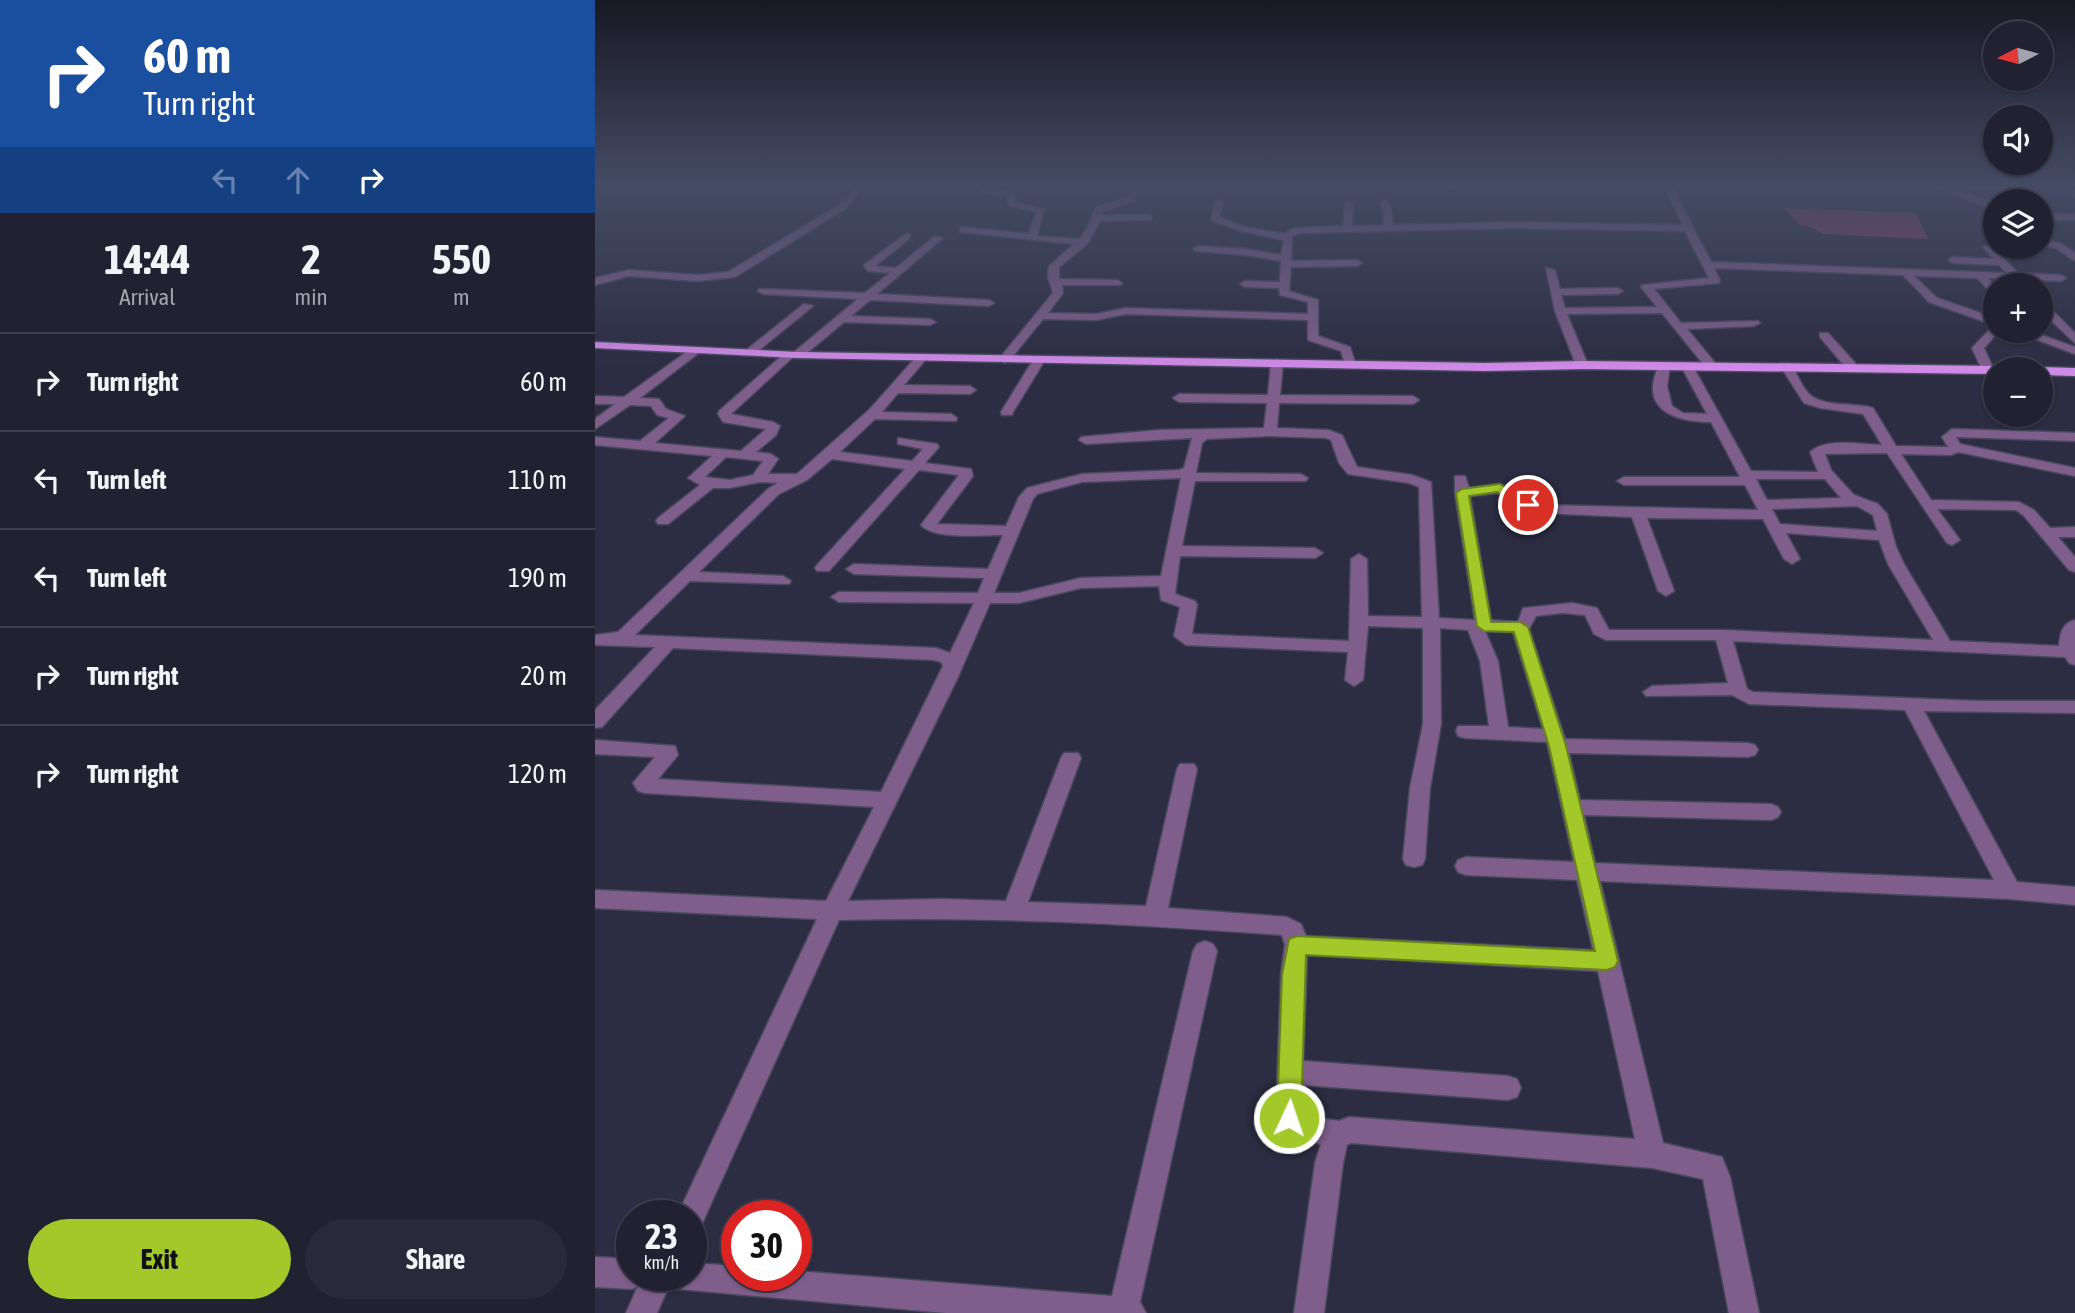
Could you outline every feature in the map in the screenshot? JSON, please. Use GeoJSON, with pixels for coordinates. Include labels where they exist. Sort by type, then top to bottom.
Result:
{"type":"FeatureCollection","features":[{"type":"Feature","properties":{"kind":"main road"},"geometry":{"type":"LineString","coordinates":[[595,345],[921,358],[1350,365],[1983,370]]}},
{"type":"Feature","properties":{"kind":"main road"},"geometry":{"type":"LineString","coordinates":[[2053,371],[2075,372]]}},
{"type":"Feature","properties":{"kind":"street"},"geometry":{"type":"LineString","coordinates":[[595,282],[622,272],[712,277],[731,275],[778,246]]}},
{"type":"Feature","properties":{"kind":"street"},"geometry":{"type":"LineString","coordinates":[[894,246],[869,266],[872,269],[899,271]]}},
{"type":"Feature","properties":{"kind":"street"},"geometry":{"type":"LineString","coordinates":[[744,455],[771,432],[773,426],[727,419],[724,414],[928,246]]}},
{"type":"Feature","properties":{"kind":"street"},"geometry":{"type":"LineString","coordinates":[[1005,359],[1058,293],[1054,266],[1079,246]]}},
{"type":"Feature","properties":{"kind":"street"},"geometry":{"type":"LineString","coordinates":[[1288,246],[1286,295],[1312,300],[1312,338],[1346,349],[1350,365]]}},
{"type":"Feature","properties":{"kind":"street"},"geometry":{"type":"LineString","coordinates":[[1697,246],[1715,281],[1646,287],[1712,367]]}},
{"type":"Feature","properties":{"kind":"street"},"geometry":{"type":"LineString","coordinates":[[2059,246],[2075,257]]}},
{"type":"Feature","properties":{"kind":"street"},"geometry":{"type":"LineString","coordinates":[[1198,249],[1246,252],[1285,261],[1357,263]]}},
{"type":"Feature","properties":{"kind":"street"},"geometry":{"type":"LineString","coordinates":[[1999,259],[2013,273]]}},
{"type":"Feature","properties":{"kind":"street"},"geometry":{"type":"LineString","coordinates":[[1953,260],[2002,262]]}},
{"type":"Feature","properties":{"kind":"street"},"geometry":{"type":"LineString","coordinates":[[1706,265],[1983,275]]}},
{"type":"Feature","properties":{"kind":"street"},"geometry":{"type":"LineString","coordinates":[[1550,270],[1560,311],[1582,365]]}},
{"type":"Feature","properties":{"kind":"street"},"geometry":{"type":"LineString","coordinates":[[1905,272],[1933,300],[1983,317]]}},
{"type":"Feature","properties":{"kind":"street"},"geometry":{"type":"LineString","coordinates":[[1980,275],[1983,279]]}},
{"type":"Feature","properties":{"kind":"street"},"geometry":{"type":"LineString","coordinates":[[2053,278],[2061,278]]}},
{"type":"Feature","properties":{"kind":"street"},"geometry":{"type":"LineString","coordinates":[[1056,282],[1117,283]]}},
{"type":"Feature","properties":{"kind":"street"},"geometry":{"type":"LineString","coordinates":[[1245,284],[1285,285]]}},
{"type":"Feature","properties":{"kind":"street"},"geometry":{"type":"LineString","coordinates":[[763,291],[989,303]]}},
{"type":"Feature","properties":{"kind":"street"},"geometry":{"type":"LineString","coordinates":[[1555,292],[1618,291]]}},
{"type":"Feature","properties":{"kind":"street"},"geometry":{"type":"LineString","coordinates":[[748,353],[808,306]]}},
{"type":"Feature","properties":{"kind":"street"},"geometry":{"type":"LineString","coordinates":[[1560,311],[1664,310]]}},
{"type":"Feature","properties":{"kind":"street"},"geometry":{"type":"LineString","coordinates":[[1039,316],[1096,317],[1126,311],[1314,317]]}},
{"type":"Feature","properties":{"kind":"street"},"geometry":{"type":"LineString","coordinates":[[2053,317],[2075,340]]}},
{"type":"Feature","properties":{"kind":"street"},"geometry":{"type":"LineString","coordinates":[[841,319],[930,322]]}},
{"type":"Feature","properties":{"kind":"street"},"geometry":{"type":"LineString","coordinates":[[1677,326],[1754,323]]}},
{"type":"Feature","properties":{"kind":"street"},"geometry":{"type":"LineString","coordinates":[[1824,335],[1852,367]]}},
{"type":"Feature","properties":{"kind":"street"},"geometry":{"type":"LineString","coordinates":[[1983,342],[1978,348],[1983,357]]}},
{"type":"Feature","properties":{"kind":"street"},"geometry":{"type":"LineString","coordinates":[[2053,343],[2075,351]]}},
{"type":"Feature","properties":{"kind":"street"},"geometry":{"type":"LineString","coordinates":[[595,425],[696,350]]}},
{"type":"Feature","properties":{"kind":"street"},"geometry":{"type":"LineString","coordinates":[[617,640],[774,491],[796,480],[829,455],[871,415],[921,358]]}},
{"type":"Feature","properties":{"kind":"street"},"geometry":{"type":"LineString","coordinates":[[1007,412],[1039,360]]}},
{"type":"Feature","properties":{"kind":"street"},"geometry":{"type":"LineString","coordinates":[[1270,432],[1277,363]]}},
{"type":"Feature","properties":{"kind":"street"},"geometry":{"type":"LineString","coordinates":[[1664,366],[1660,374],[1660,393],[1671,412],[1678,416],[1717,418]]}},
{"type":"Feature","properties":{"kind":"street"},"geometry":{"type":"LineString","coordinates":[[1687,366],[1791,559]]}},
{"type":"Feature","properties":{"kind":"street"},"geometry":{"type":"LineString","coordinates":[[1787,367],[1808,400],[1818,404],[1849,405],[1868,411],[1926,504],[1952,540]]}},
{"type":"Feature","properties":{"kind":"street"},"geometry":{"type":"LineString","coordinates":[[894,390],[969,390]]}},
{"type":"Feature","properties":{"kind":"street"},"geometry":{"type":"LineString","coordinates":[[1179,398],[1413,400]]}},
{"type":"Feature","properties":{"kind":"street"},"geometry":{"type":"LineString","coordinates":[[595,400],[655,402],[662,412],[680,416],[644,445]]}},
{"type":"Feature","properties":{"kind":"street"},"geometry":{"type":"LineString","coordinates":[[871,415],[951,418]]}},
{"type":"Feature","properties":{"kind":"street"},"geometry":{"type":"LineString","coordinates":[[1086,440],[1135,438],[1168,432],[1203,435],[1270,432],[1328,434],[1337,439],[1346,463],[1353,471],[1423,481],[1426,485],[1431,623],[1431,724],[1420,788],[1414,859]]}},
{"type":"Feature","properties":{"kind":"street"},"geometry":{"type":"LineString","coordinates":[[1955,447],[1949,437],[1952,433],[2075,437]]}},
{"type":"Feature","properties":{"kind":"street"},"geometry":{"type":"LineString","coordinates":[[1203,435],[1196,442],[1167,581],[1167,597],[1189,605],[1183,632],[1187,639],[1356,647]]}},
{"type":"Feature","properties":{"kind":"street"},"geometry":{"type":"LineString","coordinates":[[595,441],[771,459],[759,475],[760,478]]}},
{"type":"Feature","properties":{"kind":"street"},"geometry":{"type":"LineString","coordinates":[[823,568],[932,447],[903,441]]}},
{"type":"Feature","properties":{"kind":"street"},"geometry":{"type":"LineString","coordinates":[[1945,646],[1903,578],[1877,510],[1855,502],[1825,471],[1817,452],[1820,449],[1946,451],[1955,447],[2075,472]]}},
{"type":"Feature","properties":{"kind":"street"},"geometry":{"type":"LineString","coordinates":[[723,453],[695,478],[710,484],[730,484],[760,478],[796,480]]}},
{"type":"Feature","properties":{"kind":"street"},"geometry":{"type":"LineString","coordinates":[[829,455],[958,468],[967,473],[930,520],[930,528],[1013,531]]}},
{"type":"Feature","properties":{"kind":"street"},"geometry":{"type":"LineString","coordinates":[[1624,481],[1816,477],[1825,474],[1825,471]]}},
{"type":"Feature","properties":{"kind":"street"},"geometry":{"type":"LineString","coordinates":[[698,1200],[832,911],[949,677],[1026,497],[1042,487],[1082,478],[1189,474],[1301,478]]}},
{"type":"Feature","properties":{"kind":"street"},"geometry":{"type":"LineString","coordinates":[[663,521],[710,484]]}},
{"type":"Feature","properties":{"kind":"street"},"geometry":{"type":"LineString","coordinates":[[1499,733],[1489,661],[1480,626],[1461,486],[1500,488],[1541,509],[1768,516],[1885,536]]}},
{"type":"Feature","properties":{"kind":"street"},"geometry":{"type":"LineString","coordinates":[[1768,516],[1855,502]]}},
{"type":"Feature","properties":{"kind":"street"},"geometry":{"type":"LineString","coordinates":[[1926,504],[2013,505],[2029,513],[2075,567]]}},
{"type":"Feature","properties":{"kind":"street"},"geometry":{"type":"LineString","coordinates":[[1638,514],[1666,591]]}},
{"type":"Feature","properties":{"kind":"street"},"geometry":{"type":"LineString","coordinates":[[2045,533],[2075,532]]}},
{"type":"Feature","properties":{"kind":"street"},"geometry":{"type":"LineString","coordinates":[[1173,551],[1315,553]]}},
{"type":"Feature","properties":{"kind":"street"},"geometry":{"type":"LineString","coordinates":[[1354,680],[1360,622],[1359,559]]}},
{"type":"Feature","properties":{"kind":"street"},"geometry":{"type":"LineString","coordinates":[[854,569],[995,574]]}},
{"type":"Feature","properties":{"kind":"street"},"geometry":{"type":"LineString","coordinates":[[686,576],[783,580]]}},
{"type":"Feature","properties":{"kind":"street"},"geometry":{"type":"LineString","coordinates":[[839,597],[984,600],[1035,596],[1081,583],[1167,581]]}},
{"type":"Feature","properties":{"kind":"street"},"geometry":{"type":"LineString","coordinates":[[1360,622],[1520,627],[1525,625],[1533,610],[1585,608],[1592,613],[1599,631],[1606,635],[1723,635],[1945,646],[2073,656]]}},
{"type":"Feature","properties":{"kind":"street"},"geometry":{"type":"LineString","coordinates":[[2073,656],[2067,645],[2070,631],[2075,625]]}},
{"type":"Feature","properties":{"kind":"street"},"geometry":{"type":"LineString","coordinates":[[1520,627],[1556,741],[1573,807],[1653,1154]]}},
{"type":"Feature","properties":{"kind":"street"},"geometry":{"type":"LineString","coordinates":[[1723,635],[1738,689],[1749,698],[1979,707],[2075,707]]}},
{"type":"Feature","properties":{"kind":"street"},"geometry":{"type":"LineString","coordinates":[[595,640],[936,654],[948,658],[952,666]]}},
{"type":"Feature","properties":{"kind":"street"},"geometry":{"type":"LineString","coordinates":[[595,722],[669,642]]}},
{"type":"Feature","properties":{"kind":"street"},"geometry":{"type":"LineString","coordinates":[[1652,692],[1738,689]]}},
{"type":"Feature","properties":{"kind":"street"},"geometry":{"type":"LineString","coordinates":[[1910,703],[2010,890]]}},
{"type":"Feature","properties":{"kind":"street"},"geometry":{"type":"LineString","coordinates":[[1465,730],[1556,741],[1748,750]]}},
{"type":"Feature","properties":{"kind":"street"},"geometry":{"type":"LineString","coordinates":[[595,747],[668,751],[668,755],[643,783],[645,786],[888,800]]}},
{"type":"Feature","properties":{"kind":"street"},"geometry":{"type":"LineString","coordinates":[[1013,911],[1071,758]]}},
{"type":"Feature","properties":{"kind":"street"},"geometry":{"type":"LineString","coordinates":[[1155,916],[1187,769]]}},
{"type":"Feature","properties":{"kind":"street"},"geometry":{"type":"LineString","coordinates":[[1573,807],[1771,812]]}},
{"type":"Feature","properties":{"kind":"street"},"geometry":{"type":"LineString","coordinates":[[1466,866],[2010,890],[2075,897]]}},
{"type":"Feature","properties":{"kind":"street"},"geometry":{"type":"LineString","coordinates":[[595,899],[832,911],[941,908],[1155,916],[1287,926],[1293,931],[1297,945],[1293,975],[1289,1118],[1294,1127],[1339,1134],[1349,1130],[1653,1154],[1711,1167],[1717,1177],[1744,1313]]}},
{"type":"Feature","properties":{"kind":"street"},"geometry":{"type":"LineString","coordinates":[[1297,945],[1607,961]]}},
{"type":"Feature","properties":{"kind":"street"},"geometry":{"type":"LineString","coordinates":[[1123,1312],[1205,951]]}},
{"type":"Feature","properties":{"kind":"street"},"geometry":{"type":"LineString","coordinates":[[1291,1072],[1508,1088]]}},
{"type":"Feature","properties":{"kind":"street"},"geometry":{"type":"LineString","coordinates":[[1309,1313],[1329,1163],[1334,1141],[1339,1134]]}},
{"type":"Feature","properties":{"kind":"street"},"geometry":{"type":"LineString","coordinates":[[595,1272],[616,1273]]}},
{"type":"Feature","properties":{"kind":"street"},"geometry":{"type":"LineString","coordinates":[[707,1279],[1131,1313]]}},
{"type":"Feature","properties":{"kind":"street"},"geometry":{"type":"LineString","coordinates":[[641,1313],[652,1291]]}},
{"type":"Feature","properties":{"kind":"route"},"geometry":{"type":"LineString","coordinates":[[1289,1118],[1293,975],[1297,945],[1607,961],[1558,746],[1520,627],[1484,626],[1462,493],[1500,488],[1528,505]]}}]}
